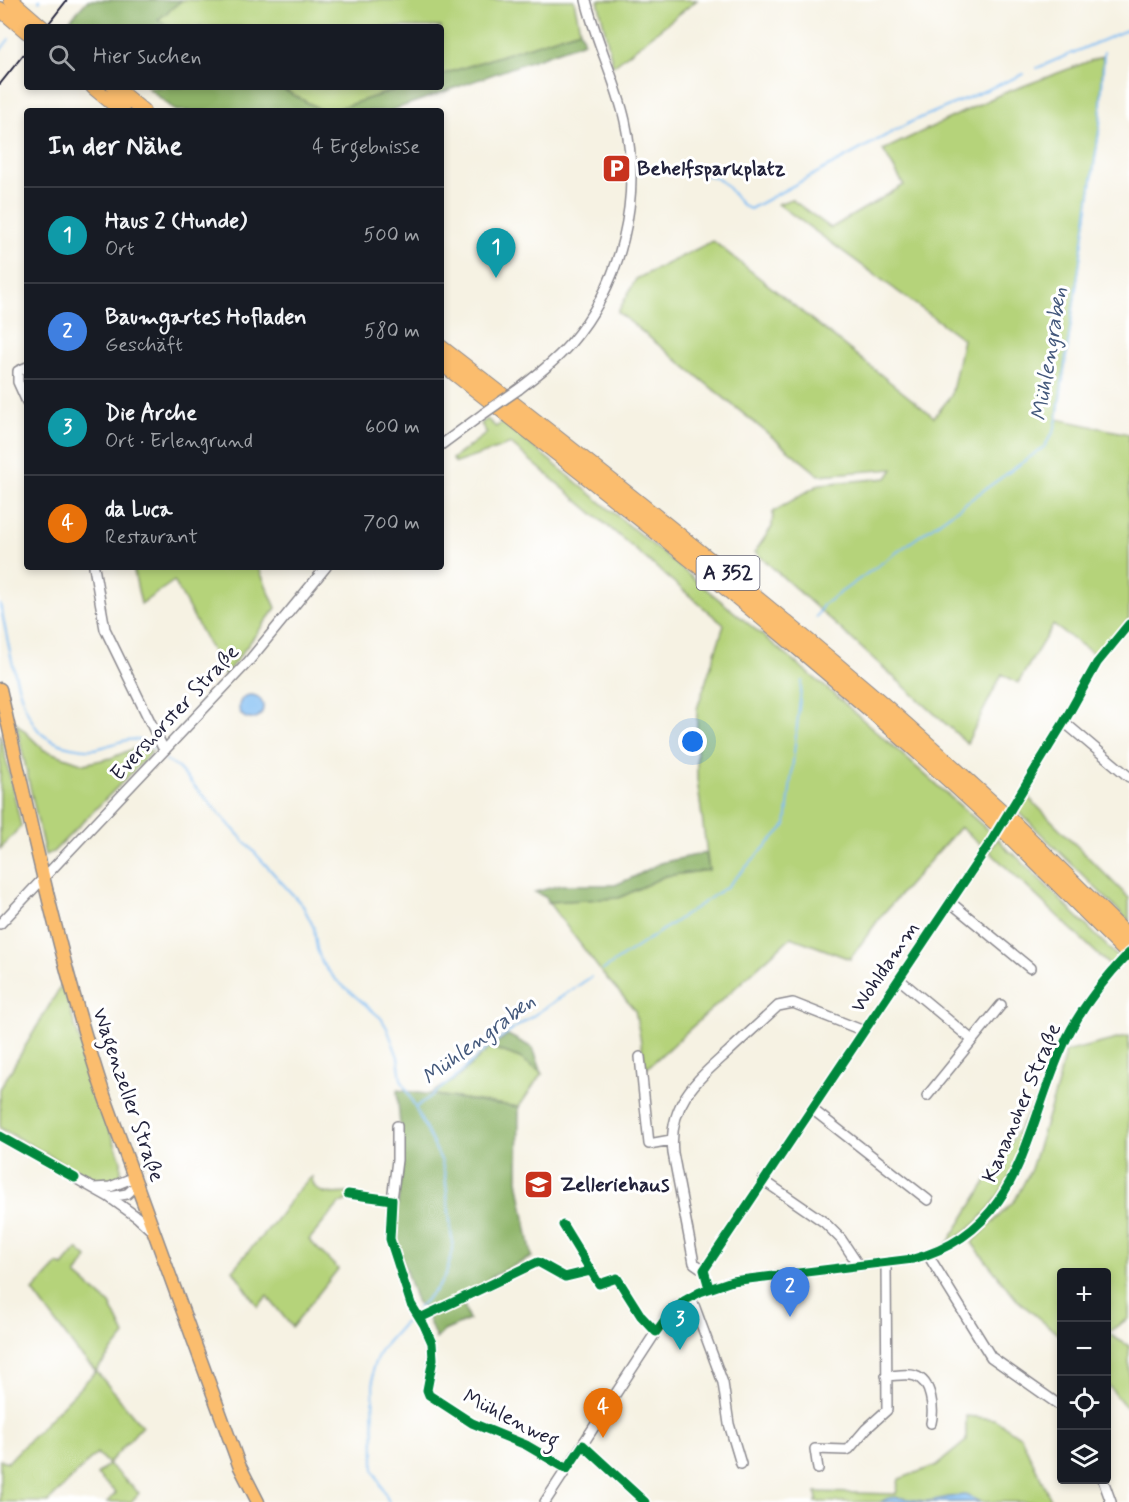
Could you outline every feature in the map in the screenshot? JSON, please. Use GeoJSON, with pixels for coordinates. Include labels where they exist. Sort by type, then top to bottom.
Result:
{"type":"FeatureCollection","features":[{"type":"Feature","properties":{"kind":"highway"},"geometry":{"type":"LineString","coordinates":[[11,0],[39,24]]}},
{"type":"Feature","properties":{"kind":"highway"},"geometry":{"type":"LineString","coordinates":[[20,0],[40,24]]}},
{"type":"Feature","properties":{"kind":"highway"},"geometry":{"type":"LineString","coordinates":[[0,9],[24,29]]}},
{"type":"Feature","properties":{"kind":"highway"},"geometry":{"type":"LineString","coordinates":[[97,90],[118,108]]}},
{"type":"Feature","properties":{"kind":"highway"},"geometry":{"type":"LineString","coordinates":[[118,90],[139,108]]}},
{"type":"Feature","properties":{"kind":"highway","name":"A 352"},"geometry":{"type":"LineString","coordinates":[[444,349],[619,485],[863,686],[1003,822],[1129,937]]}},
{"type":"Feature","properties":{"kind":"highway","name":"A 352"},"geometry":{"type":"LineString","coordinates":[[444,365],[751,609],[1003,822],[1127,953]]}},
{"type":"Feature","properties":{"kind":"main road","name":"Wagenzeller Straße"},"geometry":{"type":"LineString","coordinates":[[0,689],[72,992],[87,1044],[239,1465],[258,1502]]}},
{"type":"Feature","properties":{"kind":"street"},"geometry":{"type":"LineString","coordinates":[[444,443],[519,389],[559,356],[572,342],[593,311],[603,294],[616,262],[627,220],[632,182],[629,139],[618,96],[586,0]]}},
{"type":"Feature","properties":{"kind":"street"},"geometry":{"type":"LineString","coordinates":[[24,368],[18,371],[18,382],[24,395]]}},
{"type":"Feature","properties":{"kind":"street"},"geometry":{"type":"LineString","coordinates":[[95,570],[105,629],[165,750]]}},
{"type":"Feature","properties":{"kind":"street","name":"Evershorster Straße"},"geometry":{"type":"LineString","coordinates":[[0,924],[248,662],[324,570]]}},
{"type":"Feature","properties":{"kind":"street","name":"Wohldamm"},"geometry":{"type":"LineString","coordinates":[[704,1270],[990,843],[1097,663]]}},
{"type":"Feature","properties":{"kind":"street"},"geometry":{"type":"LineString","coordinates":[[1064,722],[1129,777]]}},
{"type":"Feature","properties":{"kind":"street"},"geometry":{"type":"LineString","coordinates":[[950,903],[1030,968]]}},
{"type":"Feature","properties":{"kind":"street","name":"Kananoher Straße"},"geometry":{"type":"LineString","coordinates":[[545,1502],[656,1332],[672,1312],[691,1297],[732,1281],[928,1256],[953,1245],[972,1232],[997,1205],[1020,1165],[1052,1072],[1077,1019],[1127,953]]}},
{"type":"Feature","properties":{"kind":"street"},"geometry":{"type":"LineString","coordinates":[[899,979],[971,1039]]}},
{"type":"Feature","properties":{"kind":"street"},"geometry":{"type":"LineString","coordinates":[[710,1288],[704,1270],[694,1263],[671,1140],[677,1112],[684,1097],[694,1082],[778,1006],[793,1002],[864,1031]]}},
{"type":"Feature","properties":{"kind":"street"},"geometry":{"type":"LineString","coordinates":[[927,1096],[970,1044],[971,1039],[1001,1005]]}},
{"type":"Feature","properties":{"kind":"street"},"geometry":{"type":"LineString","coordinates":[[640,1057],[649,1144],[671,1140]]}},
{"type":"Feature","properties":{"kind":"street"},"geometry":{"type":"LineString","coordinates":[[812,1109],[928,1200]]}},
{"type":"Feature","properties":{"kind":"street","name":"Mühlenweg"},"geometry":{"type":"LineString","coordinates":[[397,1126],[397,1160],[390,1239],[415,1311],[432,1343],[433,1359],[427,1390],[429,1395],[472,1423],[526,1445],[567,1469]]}},
{"type":"Feature","properties":{"kind":"street"},"geometry":{"type":"LineString","coordinates":[[0,1136],[109,1197],[137,1217],[157,1237]]}},
{"type":"Feature","properties":{"kind":"street"},"geometry":{"type":"LineString","coordinates":[[763,1180],[824,1222],[841,1239],[859,1266]]}},
{"type":"Feature","properties":{"kind":"street"},"geometry":{"type":"LineString","coordinates":[[93,1188],[136,1181]]}},
{"type":"Feature","properties":{"kind":"street"},"geometry":{"type":"LineString","coordinates":[[109,1197],[127,1194],[136,1181]]}},
{"type":"Feature","properties":{"kind":"street"},"geometry":{"type":"LineString","coordinates":[[928,1256],[991,1357],[1057,1403]]}},
{"type":"Feature","properties":{"kind":"street"},"geometry":{"type":"LineString","coordinates":[[818,1469],[815,1449],[849,1449],[885,1412],[886,1262]]}},
{"type":"Feature","properties":{"kind":"street"},"geometry":{"type":"LineString","coordinates":[[618,1278],[641,1316],[656,1332]]}},
{"type":"Feature","properties":{"kind":"street"},"geometry":{"type":"LineString","coordinates":[[691,1297],[723,1383],[729,1424],[741,1464]]}},
{"type":"Feature","properties":{"kind":"street"},"geometry":{"type":"LineString","coordinates":[[886,1376],[915,1376],[922,1380],[932,1402],[931,1423]]}},
{"type":"Feature","properties":{"kind":"street"},"geometry":{"type":"LineString","coordinates":[[584,1445],[645,1502]]}},
{"type":"Feature","properties":{"kind":"street"},"geometry":{"type":"LineString","coordinates":[[1105,1484],[1111,1502]]}},
{"type":"Feature","properties":{"kind":"green space"},"geometry":{"type":"Polygon","coordinates":[[[88,0],[182,0],[158,20],[165,24],[70,24],[68,22],[88,0]]]}},
{"type":"Feature","properties":{"kind":"green space"},"geometry":{"type":"Polygon","coordinates":[[[182,0],[574,0],[580,30],[444,74],[444,24],[164,24],[157,20],[182,0]]]}},
{"type":"Feature","properties":{"kind":"green space"},"geometry":{"type":"Polygon","coordinates":[[[598,0],[697,0],[613,66],[598,0]]]}},
{"type":"Feature","properties":{"kind":"green space"},"geometry":{"type":"Polygon","coordinates":[[[580,30],[584,42],[398,108],[339,108],[395,90],[444,90],[444,74],[580,30]]]}},
{"type":"Feature","properties":{"kind":"green space"},"geometry":{"type":"Polygon","coordinates":[[[1103,56],[1100,125],[1057,419],[1129,434],[1129,619],[1097,656],[1053,625],[1018,683],[1002,674],[967,743],[755,552],[772,527],[773,512],[820,484],[887,478],[893,469],[819,475],[618,312],[636,279],[713,241],[934,417],[951,396],[963,339],[778,204],[791,199],[831,228],[904,185],[883,150],[999,95],[1103,56]]]}},
{"type":"Feature","properties":{"kind":"green space"},"geometry":{"type":"Polygon","coordinates":[[[151,90],[284,90],[318,108],[172,108],[151,90]]]}},
{"type":"Feature","properties":{"kind":"green space"},"geometry":{"type":"Polygon","coordinates":[[[284,90],[395,90],[339,108],[318,108],[284,90]]]}},
{"type":"Feature","properties":{"kind":"green space"},"geometry":{"type":"Polygon","coordinates":[[[487,419],[496,427],[502,422],[519,435],[835,695],[992,834],[984,847],[960,827],[881,916],[850,959],[791,937],[646,1069],[635,1010],[603,974],[548,902],[619,898],[665,876],[709,870],[697,779],[697,709],[724,625],[511,444],[456,463],[452,459],[487,433],[481,424],[487,419]]]}},
{"type":"Feature","properties":{"kind":"green space"},"geometry":{"type":"Polygon","coordinates":[[[134,570],[259,570],[276,608],[225,675],[174,581],[141,604],[134,570]]]}},
{"type":"Feature","properties":{"kind":"green space"},"geometry":{"type":"Polygon","coordinates":[[[16,723],[44,750],[84,764],[111,758],[135,748],[153,751],[53,852],[45,855],[16,723]]]}},
{"type":"Feature","properties":{"kind":"green space"},"geometry":{"type":"Polygon","coordinates":[[[0,733],[21,826],[0,849],[0,733]]]}},
{"type":"Feature","properties":{"kind":"green space"},"geometry":{"type":"Polygon","coordinates":[[[1024,793],[1129,898],[1129,921],[1015,808],[1024,793]]]}},
{"type":"Feature","properties":{"kind":"green space"},"geometry":{"type":"Polygon","coordinates":[[[998,838],[1008,851],[1014,854],[1119,958],[1111,967],[989,851],[998,838]]]}},
{"type":"Feature","properties":{"kind":"green space"},"geometry":{"type":"Polygon","coordinates":[[[706,853],[709,870],[665,876],[619,898],[548,902],[547,898],[535,892],[561,885],[615,885],[660,863],[706,853]]]}},
{"type":"Feature","properties":{"kind":"green space"},"geometry":{"type":"Polygon","coordinates":[[[62,984],[98,1098],[121,1160],[121,1174],[109,1182],[96,1182],[0,1128],[0,1089],[62,984]]]}},
{"type":"Feature","properties":{"kind":"green space"},"geometry":{"type":"Polygon","coordinates":[[[508,1035],[533,1048],[542,1073],[520,1058],[491,1047],[508,1035]]]}},
{"type":"Feature","properties":{"kind":"green space"},"geometry":{"type":"Polygon","coordinates":[[[1129,1036],[1129,1318],[1111,1330],[1111,1268],[1057,1268],[1057,1334],[1016,1299],[972,1243],[1015,1200],[1031,1169],[1057,1087],[1065,1052],[1129,1036]]]}},
{"type":"Feature","properties":{"kind":"green space"},"geometry":{"type":"Polygon","coordinates":[[[491,1047],[520,1058],[542,1073],[519,1107],[430,1094],[456,1079],[491,1047]]]}},
{"type":"Feature","properties":{"kind":"green space"},"geometry":{"type":"Polygon","coordinates":[[[397,1090],[519,1107],[518,1180],[532,1257],[491,1277],[463,1302],[469,1320],[444,1331],[436,1339],[425,1311],[416,1301],[394,1235],[403,1161],[397,1090]]]}},
{"type":"Feature","properties":{"kind":"green space"},"geometry":{"type":"Polygon","coordinates":[[[1039,1097],[1016,1162],[1000,1193],[975,1224],[946,1246],[1039,1097]]]}},
{"type":"Feature","properties":{"kind":"green space"},"geometry":{"type":"Polygon","coordinates":[[[312,1177],[313,1183],[320,1191],[330,1194],[348,1193],[349,1199],[339,1204],[309,1240],[338,1269],[292,1327],[267,1296],[258,1307],[233,1270],[276,1220],[297,1191],[312,1177]]]}},
{"type":"Feature","properties":{"kind":"green space"},"geometry":{"type":"Polygon","coordinates":[[[77,1249],[87,1258],[76,1275],[110,1304],[125,1335],[96,1371],[77,1351],[33,1291],[58,1264],[63,1266],[77,1249]]]}},
{"type":"Feature","properties":{"kind":"green space"},"geometry":{"type":"Polygon","coordinates":[[[1111,1335],[1129,1346],[1129,1411],[1111,1389],[1111,1335]]]}},
{"type":"Feature","properties":{"kind":"green space"},"geometry":{"type":"Polygon","coordinates":[[[96,1371],[142,1426],[108,1464],[97,1453],[48,1502],[0,1502],[0,1460],[8,1462],[96,1371]]]}},
{"type":"Feature","properties":{"kind":"green space"},"geometry":{"type":"Polygon","coordinates":[[[966,1416],[994,1419],[1021,1437],[1052,1502],[815,1502],[817,1501],[816,1492],[896,1494],[899,1479],[937,1465],[966,1441],[966,1416]]]}},
{"type":"Feature","properties":{"kind":"green space"},"geometry":{"type":"Polygon","coordinates":[[[108,1464],[139,1493],[131,1502],[107,1502],[116,1493],[97,1475],[108,1464]]]}},
{"type":"Feature","properties":{"kind":"water"},"geometry":{"type":"Polygon","coordinates":[[[251,695],[260,698],[263,707],[260,716],[251,719],[242,716],[239,707],[242,698],[251,695]]]}},
{"type":"Feature","properties":{"kind":"water"},"geometry":{"type":"Polygon","coordinates":[[[965,1495],[981,1502],[881,1502],[891,1498],[927,1501],[965,1495]]]}},
{"type":"Feature","properties":{"kind":"waterway"},"geometry":{"type":"LineString","coordinates":[[1037,68],[1129,29]]}},
{"type":"Feature","properties":{"kind":"waterway"},"geometry":{"type":"LineString","coordinates":[[0,51],[9,39]]}},
{"type":"Feature","properties":{"kind":"waterway","name":"Mühlengraben"},"geometry":{"type":"LineString","coordinates":[[816,617],[823,605],[1044,447],[1054,431],[1100,125],[1104,52]]}},
{"type":"Feature","properties":{"kind":"waterway"},"geometry":{"type":"LineString","coordinates":[[674,173],[699,174],[717,179],[726,185],[742,205],[750,209],[911,122],[1024,74]]}},
{"type":"Feature","properties":{"kind":"waterway"},"geometry":{"type":"LineString","coordinates":[[0,604],[19,689],[31,720],[42,734],[58,743],[83,749],[99,748],[129,740],[141,741],[154,748]]}},
{"type":"Feature","properties":{"kind":"waterway","name":"Mühlengraben"},"geometry":{"type":"LineString","coordinates":[[603,970],[728,886],[786,825],[802,681]]}},
{"type":"Feature","properties":{"kind":"waterway"},"geometry":{"type":"LineString","coordinates":[[166,760],[178,768],[303,906],[314,928],[322,963],[335,979],[381,1018],[387,1028],[398,1057],[401,1079],[441,1160],[445,1175],[453,1250],[446,1274],[439,1286],[418,1308]]}},
{"type":"Feature","properties":{"kind":"waterway","name":"Mühlengraben"},"geometry":{"type":"LineString","coordinates":[[415,1108],[455,1078],[491,1044],[591,977]]}},
{"type":"Feature","properties":{"kind":"waterway","name":"Mühlengraben"},"geometry":{"type":"LineString","coordinates":[[389,1502],[374,1470],[373,1367],[381,1349],[414,1312]]}},
{"type":"Feature","properties":{"kind":"railway"},"geometry":{"type":"LineString","coordinates":[[48,24],[67,0]]}},
{"type":"Feature","properties":{"kind":"railway"},"geometry":{"type":"LineString","coordinates":[[0,84],[24,54]]}},
{"type":"Feature","properties":{"kind":"cycle path"},"geometry":{"type":"LineString","coordinates":[[709,1288],[704,1270],[990,843],[1097,663],[1129,624]]}},
{"type":"Feature","properties":{"kind":"cycle path"},"geometry":{"type":"LineString","coordinates":[[563,1225],[599,1284],[617,1278],[641,1316],[656,1332],[666,1318],[684,1301],[700,1292],[732,1281],[913,1259],[949,1245],[977,1226],[998,1202],[1027,1144],[1069,1033],[1092,997],[1129,953]]}},
{"type":"Feature","properties":{"kind":"cycle path"},"geometry":{"type":"LineString","coordinates":[[0,1136],[75,1178]]}},
{"type":"Feature","properties":{"kind":"cycle path"},"geometry":{"type":"LineString","coordinates":[[348,1194],[392,1200],[390,1239],[411,1304],[432,1343],[433,1359],[427,1390],[429,1395],[472,1423],[526,1445],[567,1469],[583,1445],[645,1502]]}},
{"type":"Feature","properties":{"kind":"cycle path"},"geometry":{"type":"LineString","coordinates":[[420,1318],[538,1262],[565,1277],[590,1271]]}},
{"type":"Feature","properties":{"kind":"place","name":"Behelfsparkplatz"},"geometry":{"type":"Point","coordinates":[616,169]}},
{"type":"Feature","properties":{"kind":"place","name":"Haus 2 (Hunde)"},"geometry":{"type":"Point","coordinates":[496,278]}},
{"type":"Feature","properties":{"kind":"place","name":"Zelleriehaus"},"geometry":{"type":"Point","coordinates":[539,1185]}},
{"type":"Feature","properties":{"kind":"place","name":"Baumgartes Hofladen"},"geometry":{"type":"Point","coordinates":[790,1317]}},
{"type":"Feature","properties":{"kind":"place","name":"Die Arche"},"geometry":{"type":"Point","coordinates":[680,1350]}},
{"type":"Feature","properties":{"kind":"place","name":"da Luca"},"geometry":{"type":"Point","coordinates":[603,1438]}}]}
